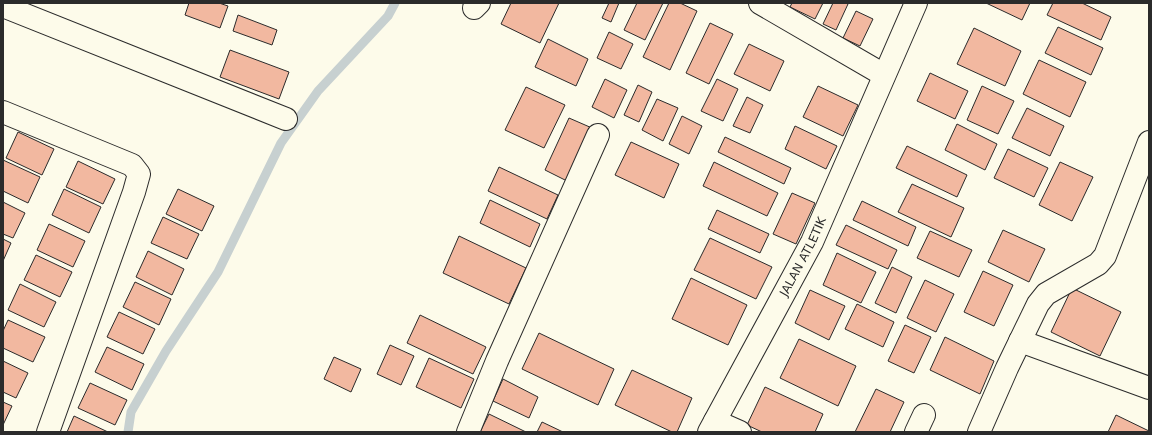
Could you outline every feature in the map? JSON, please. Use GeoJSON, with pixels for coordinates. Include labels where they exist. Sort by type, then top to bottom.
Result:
{"type":"FeatureCollection","features":[{"type":"Feature","properties":{"kind":"street"},"geometry":{"type":"LineString","coordinates":[[760,3],[884,75]]}},
{"type":"Feature","properties":{"kind":"street","name":"JALAN ATLETIK"},"geometry":{"type":"LineString","coordinates":[[712,426],[812,242],[916,3]]}},
{"type":"Feature","properties":{"kind":"street"},"geometry":{"type":"LineString","coordinates":[[3,6],[286,119]]}},
{"type":"Feature","properties":{"kind":"street"},"geometry":{"type":"LineString","coordinates":[[3,112],[132,165],[139,174],[134,192],[48,432]]}},
{"type":"Feature","properties":{"kind":"street"},"geometry":{"type":"LineString","coordinates":[[468,432],[497,360],[598,135]]}},
{"type":"Feature","properties":{"kind":"street"},"geometry":{"type":"LineString","coordinates":[[979,432],[1038,304],[1046,294],[1098,264],[1105,256],[1149,142]]}},
{"type":"Feature","properties":{"kind":"street"},"geometry":{"type":"LineString","coordinates":[[1020,341],[1149,388]]}},
{"type":"Feature","properties":{"kind":"street"},"geometry":{"type":"LineString","coordinates":[[712,426],[740,432]]}},
{"type":"Feature","properties":{"kind":"building"},"geometry":{"type":"Polygon","coordinates":[[[189,3],[219,3],[228,6],[220,28],[185,15],[189,3]]]}},
{"type":"Feature","properties":{"kind":"building"},"geometry":{"type":"Polygon","coordinates":[[[511,3],[559,3],[540,43],[501,24],[511,3]]]}},
{"type":"Feature","properties":{"kind":"building"},"geometry":{"type":"Polygon","coordinates":[[[609,3],[619,3],[611,22],[602,18],[609,3]]]}},
{"type":"Feature","properties":{"kind":"building"},"geometry":{"type":"Polygon","coordinates":[[[637,3],[663,3],[645,40],[624,30],[637,3]]]}},
{"type":"Feature","properties":{"kind":"building"},"geometry":{"type":"Polygon","coordinates":[[[669,3],[680,3],[697,11],[670,70],[643,57],[669,3]]]}},
{"type":"Feature","properties":{"kind":"building"},"geometry":{"type":"Polygon","coordinates":[[[792,3],[823,3],[815,19],[790,7],[792,3]]]}},
{"type":"Feature","properties":{"kind":"building"},"geometry":{"type":"Polygon","coordinates":[[[833,3],[848,4],[836,30],[823,24],[833,3]]]}},
{"type":"Feature","properties":{"kind":"building"},"geometry":{"type":"Polygon","coordinates":[[[986,3],[1030,3],[1022,20],[986,3]]]}},
{"type":"Feature","properties":{"kind":"building"},"geometry":{"type":"Polygon","coordinates":[[[1053,3],[1082,3],[1111,17],[1101,40],[1047,15],[1053,3]]]}},
{"type":"Feature","properties":{"kind":"building"},"geometry":{"type":"Polygon","coordinates":[[[856,11],[873,19],[860,46],[843,38],[856,11]]]}},
{"type":"Feature","properties":{"kind":"building"},"geometry":{"type":"Polygon","coordinates":[[[238,15],[277,30],[272,45],[233,31],[238,15]]]}},
{"type":"Feature","properties":{"kind":"building"},"geometry":{"type":"Polygon","coordinates":[[[710,23],[733,34],[709,84],[686,73],[710,23]]]}},
{"type":"Feature","properties":{"kind":"building"},"geometry":{"type":"Polygon","coordinates":[[[1058,27],[1103,48],[1091,75],[1045,53],[1058,27]]]}},
{"type":"Feature","properties":{"kind":"building"},"geometry":{"type":"Polygon","coordinates":[[[974,28],[1021,51],[1005,86],[957,64],[974,28]]]}},
{"type":"Feature","properties":{"kind":"building"},"geometry":{"type":"Polygon","coordinates":[[[609,32],[633,44],[621,69],[597,58],[609,32]]]}},
{"type":"Feature","properties":{"kind":"building"},"geometry":{"type":"Polygon","coordinates":[[[548,39],[588,59],[576,86],[535,67],[548,39]]]}},
{"type":"Feature","properties":{"kind":"building"},"geometry":{"type":"Polygon","coordinates":[[[749,44],[784,61],[770,91],[734,74],[749,44]]]}},
{"type":"Feature","properties":{"kind":"building"},"geometry":{"type":"Polygon","coordinates":[[[230,50],[289,72],[279,99],[220,77],[230,50]]]}},
{"type":"Feature","properties":{"kind":"building"},"geometry":{"type":"Polygon","coordinates":[[[1039,60],[1086,82],[1070,117],[1023,94],[1039,60]]]}},
{"type":"Feature","properties":{"kind":"building"},"geometry":{"type":"Polygon","coordinates":[[[930,73],[968,91],[955,119],[917,101],[930,73]]]}},
{"type":"Feature","properties":{"kind":"building"},"geometry":{"type":"Polygon","coordinates":[[[605,79],[627,90],[614,118],[592,107],[605,79]]]}},
{"type":"Feature","properties":{"kind":"building"},"geometry":{"type":"Polygon","coordinates":[[[717,79],[738,89],[723,121],[701,111],[717,79]]]}},
{"type":"Feature","properties":{"kind":"building"},"geometry":{"type":"Polygon","coordinates":[[[638,85],[652,92],[639,122],[624,115],[638,85]]]}},
{"type":"Feature","properties":{"kind":"building"},"geometry":{"type":"Polygon","coordinates":[[[818,86],[858,105],[843,136],[803,117],[818,86]]]}},
{"type":"Feature","properties":{"kind":"building"},"geometry":{"type":"Polygon","coordinates":[[[982,86],[1014,101],[998,134],[967,120],[982,86]]]}},
{"type":"Feature","properties":{"kind":"building"},"geometry":{"type":"Polygon","coordinates":[[[526,87],[565,105],[544,148],[505,130],[526,87]]]}},
{"type":"Feature","properties":{"kind":"building"},"geometry":{"type":"Polygon","coordinates":[[[747,97],[763,105],[750,133],[733,126],[747,97]]]}},
{"type":"Feature","properties":{"kind":"building"},"geometry":{"type":"Polygon","coordinates":[[[657,99],[678,108],[663,141],[642,130],[657,99]]]}},
{"type":"Feature","properties":{"kind":"building"},"geometry":{"type":"Polygon","coordinates":[[[1027,108],[1064,126],[1050,156],[1012,138],[1027,108]]]}},
{"type":"Feature","properties":{"kind":"building"},"geometry":{"type":"Polygon","coordinates":[[[682,116],[702,126],[689,154],[669,144],[682,116]]]}},
{"type":"Feature","properties":{"kind":"building"},"geometry":{"type":"Polygon","coordinates":[[[569,118],[592,128],[567,181],[545,170],[569,118]]]}},
{"type":"Feature","properties":{"kind":"building"},"geometry":{"type":"Polygon","coordinates":[[[957,124],[997,144],[985,170],[945,150],[957,124]]]}},
{"type":"Feature","properties":{"kind":"building"},"geometry":{"type":"Polygon","coordinates":[[[795,126],[837,146],[826,169],[785,149],[795,126]]]}},
{"type":"Feature","properties":{"kind":"building"},"geometry":{"type":"Polygon","coordinates":[[[18,132],[54,149],[42,175],[6,158],[18,132]]]}},
{"type":"Feature","properties":{"kind":"building"},"geometry":{"type":"Polygon","coordinates":[[[725,137],[791,168],[784,184],[718,152],[725,137]]]}},
{"type":"Feature","properties":{"kind":"building"},"geometry":{"type":"Polygon","coordinates":[[[631,142],[679,164],[664,198],[615,175],[631,142]]]}},
{"type":"Feature","properties":{"kind":"building"},"geometry":{"type":"Polygon","coordinates":[[[907,146],[967,175],[957,197],[896,168],[907,146]]]}},
{"type":"Feature","properties":{"kind":"building"},"geometry":{"type":"Polygon","coordinates":[[[1008,149],[1048,168],[1034,197],[994,178],[1008,149]]]}},
{"type":"Feature","properties":{"kind":"building"},"geometry":{"type":"Polygon","coordinates":[[[3,160],[40,177],[28,203],[3,191],[3,160]]]}},
{"type":"Feature","properties":{"kind":"building"},"geometry":{"type":"Polygon","coordinates":[[[78,161],[115,179],[103,204],[66,187],[78,161]]]}},
{"type":"Feature","properties":{"kind":"building"},"geometry":{"type":"Polygon","coordinates":[[[714,162],[778,193],[767,216],[703,186],[714,162]]]}},
{"type":"Feature","properties":{"kind":"building"},"geometry":{"type":"Polygon","coordinates":[[[1060,162],[1093,177],[1072,221],[1039,205],[1060,162]]]}},
{"type":"Feature","properties":{"kind":"building"},"geometry":{"type":"Polygon","coordinates":[[[499,167],[558,195],[547,219],[488,191],[499,167]]]}},
{"type":"Feature","properties":{"kind":"building"},"geometry":{"type":"Polygon","coordinates":[[[912,184],[964,208],[951,237],[898,212],[912,184]]]}},
{"type":"Feature","properties":{"kind":"building"},"geometry":{"type":"Polygon","coordinates":[[[64,189],[101,207],[89,233],[52,215],[64,189]]]}},
{"type":"Feature","properties":{"kind":"building"},"geometry":{"type":"Polygon","coordinates":[[[178,189],[214,206],[202,231],[166,214],[178,189]]]}},
{"type":"Feature","properties":{"kind":"building"},"geometry":{"type":"Polygon","coordinates":[[[792,193],[815,203],[796,244],[773,234],[792,193]]]}},
{"type":"Feature","properties":{"kind":"building"},"geometry":{"type":"Polygon","coordinates":[[[490,200],[540,224],[530,247],[480,223],[490,200]]]}},
{"type":"Feature","properties":{"kind":"building"},"geometry":{"type":"Polygon","coordinates":[[[862,201],[916,227],[908,246],[853,220],[862,201]]]}},
{"type":"Feature","properties":{"kind":"building"},"geometry":{"type":"Polygon","coordinates":[[[3,202],[25,213],[13,238],[3,234],[3,202]]]}},
{"type":"Feature","properties":{"kind":"building"},"geometry":{"type":"Polygon","coordinates":[[[717,210],[769,234],[760,253],[708,229],[717,210]]]}},
{"type":"Feature","properties":{"kind":"building"},"geometry":{"type":"Polygon","coordinates":[[[163,217],[199,234],[187,259],[151,243],[163,217]]]}},
{"type":"Feature","properties":{"kind":"building"},"geometry":{"type":"Polygon","coordinates":[[[49,224],[85,241],[73,267],[37,250],[49,224]]]}},
{"type":"Feature","properties":{"kind":"building"},"geometry":{"type":"Polygon","coordinates":[[[846,225],[897,250],[888,269],[836,245],[846,225]]]}},
{"type":"Feature","properties":{"kind":"building"},"geometry":{"type":"Polygon","coordinates":[[[1003,230],[1045,249],[1029,282],[988,262],[1003,230]]]}},
{"type":"Feature","properties":{"kind":"building"},"geometry":{"type":"Polygon","coordinates":[[[930,231],[972,250],[959,277],[917,258],[930,231]]]}},
{"type":"Feature","properties":{"kind":"building"},"geometry":{"type":"Polygon","coordinates":[[[459,236],[526,268],[509,304],[443,273],[459,236]]]}},
{"type":"Feature","properties":{"kind":"building"},"geometry":{"type":"Polygon","coordinates":[[[710,238],[772,267],[756,299],[694,270],[710,238]]]}},
{"type":"Feature","properties":{"kind":"building"},"geometry":{"type":"Polygon","coordinates":[[[3,239],[11,243],[3,261],[3,239]]]}},
{"type":"Feature","properties":{"kind":"building"},"geometry":{"type":"Polygon","coordinates":[[[148,251],[184,269],[172,295],[136,277],[148,251]]]}},
{"type":"Feature","properties":{"kind":"building"},"geometry":{"type":"Polygon","coordinates":[[[837,253],[876,272],[861,303],[823,285],[837,253]]]}},
{"type":"Feature","properties":{"kind":"building"},"geometry":{"type":"Polygon","coordinates":[[[36,255],[72,272],[60,297],[24,280],[36,255]]]}},
{"type":"Feature","properties":{"kind":"building"},"geometry":{"type":"Polygon","coordinates":[[[892,267],[912,277],[896,313],[875,303],[892,267]]]}},
{"type":"Feature","properties":{"kind":"building"},"geometry":{"type":"Polygon","coordinates":[[[983,271],[1013,285],[994,326],[964,312],[983,271]]]}},
{"type":"Feature","properties":{"kind":"building"},"geometry":{"type":"Polygon","coordinates":[[[691,278],[747,305],[728,345],[672,319],[691,278]]]}},
{"type":"Feature","properties":{"kind":"building"},"geometry":{"type":"Polygon","coordinates":[[[925,280],[954,294],[936,332],[907,318],[925,280]]]}},
{"type":"Feature","properties":{"kind":"building"},"geometry":{"type":"Polygon","coordinates":[[[135,282],[171,299],[159,325],[123,307],[135,282]]]}},
{"type":"Feature","properties":{"kind":"building"},"geometry":{"type":"Polygon","coordinates":[[[20,284],[56,302],[44,327],[8,310],[20,284]]]}},
{"type":"Feature","properties":{"kind":"building"},"geometry":{"type":"Polygon","coordinates":[[[1072,288],[1121,312],[1100,356],[1051,332],[1072,288]]]}},
{"type":"Feature","properties":{"kind":"building"},"geometry":{"type":"Polygon","coordinates":[[[810,290],[845,306],[829,340],[795,323],[810,290]]]}},
{"type":"Feature","properties":{"kind":"building"},"geometry":{"type":"Polygon","coordinates":[[[857,304],[894,322],[883,347],[845,329],[857,304]]]}},
{"type":"Feature","properties":{"kind":"building"},"geometry":{"type":"Polygon","coordinates":[[[119,312],[155,329],[143,354],[107,337],[119,312]]]}},
{"type":"Feature","properties":{"kind":"building"},"geometry":{"type":"Polygon","coordinates":[[[420,315],[486,347],[473,374],[407,343],[420,315]]]}},
{"type":"Feature","properties":{"kind":"building"},"geometry":{"type":"Polygon","coordinates":[[[8,320],[45,337],[33,362],[3,348],[3,331],[8,320]]]}},
{"type":"Feature","properties":{"kind":"building"},"geometry":{"type":"Polygon","coordinates":[[[905,325],[931,337],[914,373],[888,361],[905,325]]]}},
{"type":"Feature","properties":{"kind":"building"},"geometry":{"type":"Polygon","coordinates":[[[539,333],[614,369],[598,405],[522,369],[539,333]]]}},
{"type":"Feature","properties":{"kind":"building"},"geometry":{"type":"Polygon","coordinates":[[[945,337],[994,361],[980,394],[930,370],[945,337]]]}},
{"type":"Feature","properties":{"kind":"building"},"geometry":{"type":"Polygon","coordinates":[[[799,339],[856,366],[838,406],[780,378],[799,339]]]}},
{"type":"Feature","properties":{"kind":"building"},"geometry":{"type":"Polygon","coordinates":[[[390,345],[414,356],[401,385],[377,374],[390,345]]]}},
{"type":"Feature","properties":{"kind":"building"},"geometry":{"type":"Polygon","coordinates":[[[107,347],[144,364],[132,390],[95,372],[107,347]]]}},
{"type":"Feature","properties":{"kind":"building"},"geometry":{"type":"Polygon","coordinates":[[[334,357],[361,369],[351,392],[324,379],[334,357]]]}},
{"type":"Feature","properties":{"kind":"building"},"geometry":{"type":"Polygon","coordinates":[[[429,358],[474,379],[461,408],[416,387],[429,358]]]}},
{"type":"Feature","properties":{"kind":"building"},"geometry":{"type":"Polygon","coordinates":[[[3,361],[28,373],[16,398],[3,392],[3,361]]]}},
{"type":"Feature","properties":{"kind":"building"},"geometry":{"type":"Polygon","coordinates":[[[632,370],[692,398],[677,432],[672,432],[615,405],[632,370]]]}},
{"type":"Feature","properties":{"kind":"building"},"geometry":{"type":"Polygon","coordinates":[[[503,379],[538,397],[529,418],[493,401],[503,379]]]}},
{"type":"Feature","properties":{"kind":"building"},"geometry":{"type":"Polygon","coordinates":[[[90,383],[127,400],[115,425],[78,408],[90,383]]]}},
{"type":"Feature","properties":{"kind":"building"},"geometry":{"type":"Polygon","coordinates":[[[765,387],[823,414],[815,432],[762,432],[747,425],[765,387]]]}},
{"type":"Feature","properties":{"kind":"building"},"geometry":{"type":"Polygon","coordinates":[[[876,389],[904,402],[890,432],[855,432],[876,389]]]}},
{"type":"Feature","properties":{"kind":"building"},"geometry":{"type":"Polygon","coordinates":[[[3,402],[12,406],[3,425],[3,402]]]}},
{"type":"Feature","properties":{"kind":"building"},"geometry":{"type":"Polygon","coordinates":[[[489,414],[526,432],[480,432],[489,414]]]}},
{"type":"Feature","properties":{"kind":"building"},"geometry":{"type":"Polygon","coordinates":[[[1116,415],[1149,431],[1149,432],[1108,432],[1116,415]]]}},
{"type":"Feature","properties":{"kind":"building"},"geometry":{"type":"Polygon","coordinates":[[[74,416],[108,432],[67,432],[74,416]]]}},
{"type":"Feature","properties":{"kind":"building"},"geometry":{"type":"Polygon","coordinates":[[[542,422],[563,432],[537,432],[542,422]]]}},
{"type":"Feature","properties":{"kind":"waterway"},"geometry":{"type":"LineString","coordinates":[[128,432],[131,412],[166,351],[218,272],[281,143],[318,91],[388,16],[395,3]]}}]}
